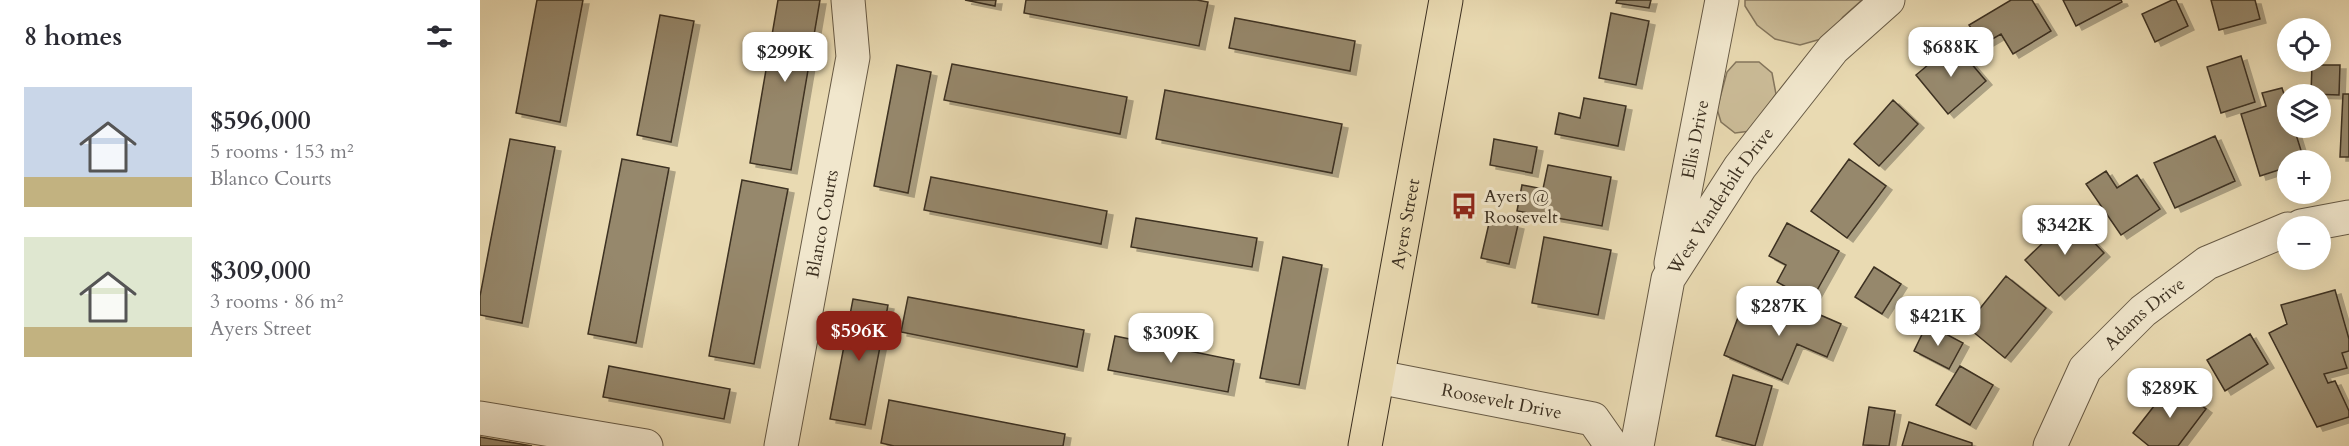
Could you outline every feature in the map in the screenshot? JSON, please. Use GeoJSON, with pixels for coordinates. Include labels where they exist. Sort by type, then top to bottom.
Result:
{"type":"FeatureCollection","features":[{"type":"Feature","properties":{"kind":"main road","name":"Ayers Street"},"geometry":{"type":"LineString","coordinates":[[1365,446],[1446,0]]}},
{"type":"Feature","properties":{"kind":"street","name":"Blanco Courts"},"geometry":{"type":"LineString","coordinates":[[781,446],[853,57],[848,0]]}},
{"type":"Feature","properties":{"kind":"street","name":"Ellis Drive"},"geometry":{"type":"LineString","coordinates":[[1668,279],[1722,0]]}},
{"type":"Feature","properties":{"kind":"street","name":"West Vanderbilt Drive"},"geometry":{"type":"LineString","coordinates":[[1637,446],[1668,279],[1740,167],[1833,49],[1888,0]]}},
{"type":"Feature","properties":{"kind":"street"},"geometry":{"type":"LineString","coordinates":[[2331,220],[2349,217]]}},
{"type":"Feature","properties":{"kind":"street","name":"Adams Drive"},"geometry":{"type":"LineString","coordinates":[[2050,446],[2085,369],[2143,311],[2207,263],[2277,234]]}},
{"type":"Feature","properties":{"kind":"street","name":"Roosevelt Drive"},"geometry":{"type":"LineString","coordinates":[[1378,377],[1593,419],[1612,446]]}},
{"type":"Feature","properties":{"kind":"street"},"geometry":{"type":"LineString","coordinates":[[480,418],[636,445]]}},
{"type":"Feature","properties":{"kind":"shaded area"},"geometry":{"type":"Polygon","coordinates":[[[1745,0],[1862,0],[1843,17],[1828,37],[1800,45],[1775,39],[1757,25],[1745,6],[1745,0]]]}},
{"type":"Feature","properties":{"kind":"shaded area"},"geometry":{"type":"Polygon","coordinates":[[[1736,62],[1759,62],[1772,73],[1776,94],[1751,131],[1735,133],[1721,122],[1717,109],[1727,72],[1736,62]]]}},
{"type":"Feature","properties":{"kind":"building"},"geometry":{"type":"Polygon","coordinates":[[[537,0],[583,0],[560,122],[516,113],[537,0]]]}},
{"type":"Feature","properties":{"kind":"building"},"geometry":{"type":"Polygon","coordinates":[[[778,0],[820,0],[791,170],[750,163],[778,0]]]}},
{"type":"Feature","properties":{"kind":"building"},"geometry":{"type":"Polygon","coordinates":[[[965,0],[996,0],[995,6],[965,0]]]}},
{"type":"Feature","properties":{"kind":"building"},"geometry":{"type":"Polygon","coordinates":[[[1026,0],[1197,0],[1208,2],[1199,46],[1024,13],[1026,0]]]}},
{"type":"Feature","properties":{"kind":"building"},"geometry":{"type":"Polygon","coordinates":[[[1617,0],[1651,0],[1649,8],[1616,3],[1617,0]]]}},
{"type":"Feature","properties":{"kind":"building"},"geometry":{"type":"Polygon","coordinates":[[[2011,0],[2032,0],[2051,31],[2013,54],[2001,34],[1982,45],[1969,25],[2011,0]]]}},
{"type":"Feature","properties":{"kind":"building"},"geometry":{"type":"Polygon","coordinates":[[[2063,0],[2121,0],[2122,2],[2076,26],[2063,0]]]}},
{"type":"Feature","properties":{"kind":"building"},"geometry":{"type":"Polygon","coordinates":[[[2176,0],[2188,26],[2155,42],[2142,14],[2176,0]]]}},
{"type":"Feature","properties":{"kind":"building"},"geometry":{"type":"Polygon","coordinates":[[[2211,0],[2255,0],[2260,19],[2219,30],[2211,0]]]}},
{"type":"Feature","properties":{"kind":"building"},"geometry":{"type":"Polygon","coordinates":[[[1611,13],[1649,21],[1636,85],[1599,78],[1611,13]]]}},
{"type":"Feature","properties":{"kind":"building"},"geometry":{"type":"Polygon","coordinates":[[[660,15],[694,21],[671,142],[637,135],[660,15]]]}},
{"type":"Feature","properties":{"kind":"building"},"geometry":{"type":"Polygon","coordinates":[[[1235,18],[1355,41],[1350,71],[1229,48],[1235,18]]]}},
{"type":"Feature","properties":{"kind":"building"},"geometry":{"type":"Polygon","coordinates":[[[1954,43],[1986,81],[1948,114],[1916,75],[1954,43]]]}},
{"type":"Feature","properties":{"kind":"building"},"geometry":{"type":"Polygon","coordinates":[[[2241,56],[2255,102],[2221,113],[2207,67],[2241,56]]]}},
{"type":"Feature","properties":{"kind":"building"},"geometry":{"type":"Polygon","coordinates":[[[952,64],[1127,97],[1120,134],[944,100],[952,64]]]}},
{"type":"Feature","properties":{"kind":"building"},"geometry":{"type":"Polygon","coordinates":[[[897,65],[931,72],[908,193],[874,186],[897,65]]]}},
{"type":"Feature","properties":{"kind":"building"},"geometry":{"type":"Polygon","coordinates":[[[2331,65],[2340,65],[2339,95],[2331,95],[2331,84],[2311,84],[2312,72],[2331,72],[2331,65]]]}},
{"type":"Feature","properties":{"kind":"building"},"geometry":{"type":"Polygon","coordinates":[[[2277,89],[2277,138],[2297,138],[2301,150],[2277,150],[2277,171],[2260,176],[2241,114],[2266,106],[2262,93],[2277,89]]]}},
{"type":"Feature","properties":{"kind":"building"},"geometry":{"type":"Polygon","coordinates":[[[1165,90],[1342,124],[1332,173],[1156,139],[1165,90]]]}},
{"type":"Feature","properties":{"kind":"building"},"geometry":{"type":"Polygon","coordinates":[[[2343,94],[2349,94],[2349,157],[2340,157],[2343,94]]]}},
{"type":"Feature","properties":{"kind":"building"},"geometry":{"type":"Polygon","coordinates":[[[1584,98],[1626,106],[1618,146],[1555,134],[1559,113],[1580,118],[1584,98]]]}},
{"type":"Feature","properties":{"kind":"building"},"geometry":{"type":"Polygon","coordinates":[[[1893,100],[1918,124],[1879,166],[1854,144],[1893,100]]]}},
{"type":"Feature","properties":{"kind":"building"},"geometry":{"type":"Polygon","coordinates":[[[2215,136],[2235,181],[2175,208],[2154,163],[2215,136]]]}},
{"type":"Feature","properties":{"kind":"building"},"geometry":{"type":"Polygon","coordinates":[[[510,139],[555,147],[522,323],[480,315],[480,296],[510,139]]]}},
{"type":"Feature","properties":{"kind":"building"},"geometry":{"type":"Polygon","coordinates":[[[1494,139],[1537,147],[1532,173],[1490,165],[1494,139]]]}},
{"type":"Feature","properties":{"kind":"building"},"geometry":{"type":"Polygon","coordinates":[[[622,159],[669,168],[636,343],[588,334],[622,159]]]}},
{"type":"Feature","properties":{"kind":"building"},"geometry":{"type":"Polygon","coordinates":[[[1849,159],[1886,186],[1847,238],[1811,211],[1849,159]]]}},
{"type":"Feature","properties":{"kind":"building"},"geometry":{"type":"Polygon","coordinates":[[[1548,165],[1611,177],[1602,226],[1517,211],[1522,185],[1543,189],[1548,165]]]}},
{"type":"Feature","properties":{"kind":"building"},"geometry":{"type":"Polygon","coordinates":[[[2106,171],[2117,188],[2137,175],[2160,209],[2121,235],[2086,184],[2106,171]]]}},
{"type":"Feature","properties":{"kind":"building"},"geometry":{"type":"Polygon","coordinates":[[[931,177],[1107,211],[1101,244],[924,210],[931,177]]]}},
{"type":"Feature","properties":{"kind":"building"},"geometry":{"type":"Polygon","coordinates":[[[742,180],[788,189],[754,364],[709,356],[742,180]]]}},
{"type":"Feature","properties":{"kind":"building"},"geometry":{"type":"Polygon","coordinates":[[[2070,217],[2104,253],[2059,296],[2025,260],[2070,217]]]}},
{"type":"Feature","properties":{"kind":"building"},"geometry":{"type":"Polygon","coordinates":[[[1136,218],[1257,238],[1252,267],[1131,247],[1136,218]]]}},
{"type":"Feature","properties":{"kind":"building"},"geometry":{"type":"Polygon","coordinates":[[[1490,219],[1518,225],[1509,264],[1481,258],[1490,219]]]}},
{"type":"Feature","properties":{"kind":"building"},"geometry":{"type":"Polygon","coordinates":[[[1787,223],[1839,251],[1811,301],[1777,282],[1786,265],[1769,256],[1787,223]]]}},
{"type":"Feature","properties":{"kind":"building"},"geometry":{"type":"Polygon","coordinates":[[[1544,237],[1611,250],[1598,315],[1532,303],[1544,237]]]}},
{"type":"Feature","properties":{"kind":"building"},"geometry":{"type":"Polygon","coordinates":[[[1283,257],[1322,265],[1299,385],[1260,378],[1283,257]]]}},
{"type":"Feature","properties":{"kind":"building"},"geometry":{"type":"Polygon","coordinates":[[[1874,267],[1901,284],[1882,314],[1855,297],[1874,267]]]}},
{"type":"Feature","properties":{"kind":"building"},"geometry":{"type":"Polygon","coordinates":[[[2006,276],[2046,308],[2005,358],[1966,326],[2006,276]]]}},
{"type":"Feature","properties":{"kind":"building"},"geometry":{"type":"Polygon","coordinates":[[[2335,290],[2349,339],[2349,351],[2342,353],[2347,368],[2324,374],[2328,383],[2335,381],[2349,411],[2349,417],[2317,427],[2269,333],[2287,324],[2281,305],[2335,290]]]}},
{"type":"Feature","properties":{"kind":"building"},"geometry":{"type":"Polygon","coordinates":[[[908,297],[1084,330],[1077,367],[901,332],[908,297]]]}},
{"type":"Feature","properties":{"kind":"building"},"geometry":{"type":"Polygon","coordinates":[[[853,299],[888,305],[865,425],[830,419],[853,299]]]}},
{"type":"Feature","properties":{"kind":"building"},"geometry":{"type":"Polygon","coordinates":[[[1788,301],[1841,324],[1827,357],[1797,344],[1782,380],[1724,355],[1743,304],[1780,319],[1788,301]]]}},
{"type":"Feature","properties":{"kind":"building"},"geometry":{"type":"Polygon","coordinates":[[[1927,324],[1963,343],[1949,369],[1914,351],[1927,324]]]}},
{"type":"Feature","properties":{"kind":"building"},"geometry":{"type":"Polygon","coordinates":[[[2250,334],[2268,364],[2225,391],[2207,360],[2250,334]]]}},
{"type":"Feature","properties":{"kind":"building"},"geometry":{"type":"Polygon","coordinates":[[[1115,336],[1234,360],[1228,392],[1108,370],[1115,336]]]}},
{"type":"Feature","properties":{"kind":"building"},"geometry":{"type":"Polygon","coordinates":[[[609,366],[730,389],[724,419],[603,397],[609,366]]]}},
{"type":"Feature","properties":{"kind":"building"},"geometry":{"type":"Polygon","coordinates":[[[1960,366],[1993,385],[1970,425],[1936,405],[1960,366]]]}},
{"type":"Feature","properties":{"kind":"building"},"geometry":{"type":"Polygon","coordinates":[[[1733,375],[1772,386],[1755,446],[1716,436],[1733,375]]]}},
{"type":"Feature","properties":{"kind":"building"},"geometry":{"type":"Polygon","coordinates":[[[2172,383],[2206,409],[2178,446],[2149,446],[2133,433],[2172,383]]]}},
{"type":"Feature","properties":{"kind":"building"},"geometry":{"type":"Polygon","coordinates":[[[889,400],[1065,434],[1063,446],[894,446],[881,443],[889,400]]]}},
{"type":"Feature","properties":{"kind":"building"},"geometry":{"type":"Polygon","coordinates":[[[1869,407],[1895,411],[1889,446],[1863,445],[1869,407]]]}},
{"type":"Feature","properties":{"kind":"building"},"geometry":{"type":"Polygon","coordinates":[[[1909,422],[1972,443],[1972,446],[1902,446],[1909,422]]]}},
{"type":"Feature","properties":{"kind":"building"},"geometry":{"type":"Polygon","coordinates":[[[480,437],[532,446],[480,446],[480,437]]]}},
{"type":"Feature","properties":{"kind":"place","name":"Ayers @ Roosevelt"},"geometry":{"type":"Point","coordinates":[1464,206]}}]}
